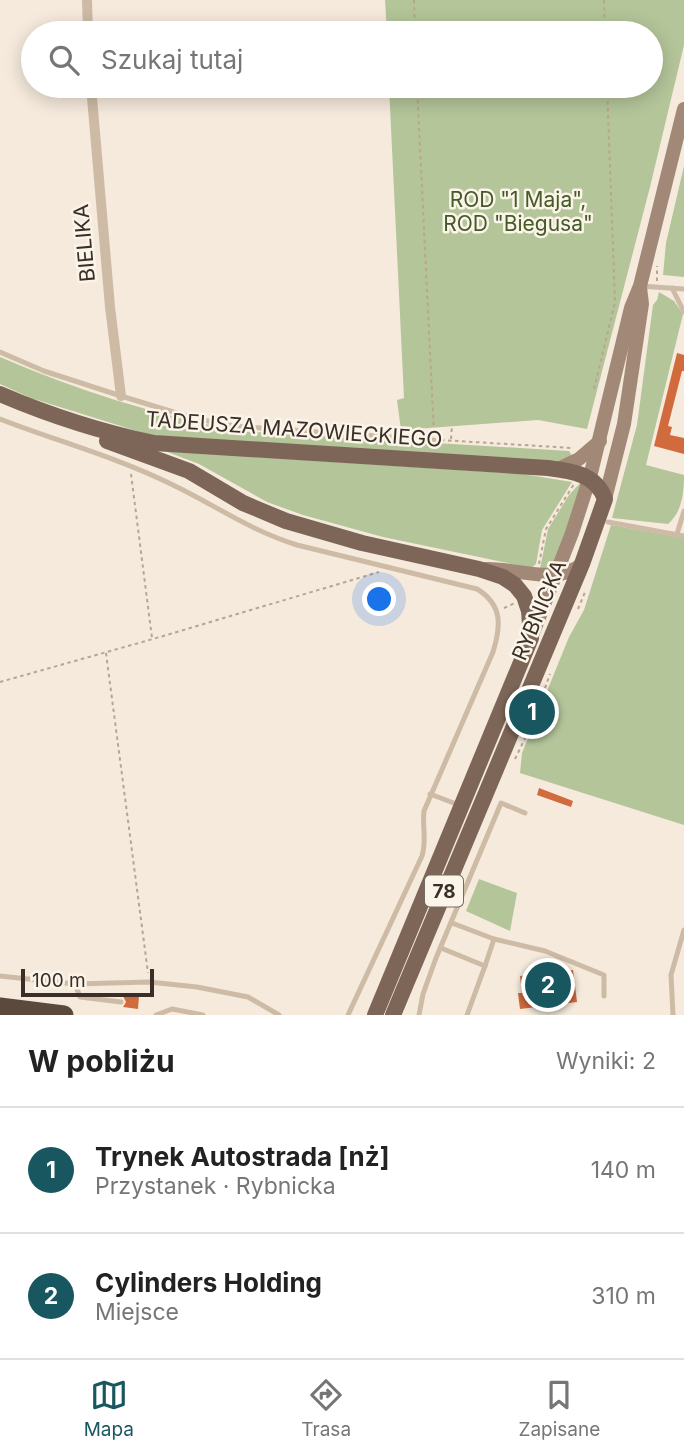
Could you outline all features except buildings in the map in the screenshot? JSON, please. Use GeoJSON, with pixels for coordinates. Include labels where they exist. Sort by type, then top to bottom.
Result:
{"type":"FeatureCollection","features":[{"type":"Feature","properties":{"kind":"highway"},"geometry":{"type":"LineString","coordinates":[[0,1007],[64,1015]]}},
{"type":"Feature","properties":{"kind":"main road","name":"RYBNICKA"},"geometry":{"type":"LineString","coordinates":[[462,806],[579,515],[583,479],[600,441],[631,308],[640,286],[684,109]]}},
{"type":"Feature","properties":{"kind":"main road","name":"RYBNICKA"},"geometry":{"type":"LineString","coordinates":[[393,1015],[582,564],[605,499],[626,411],[642,304],[640,286]]}},
{"type":"Feature","properties":{"kind":"main road","name":"TADEUSZA MAZOWIECKIEGO"},"geometry":{"type":"LineString","coordinates":[[0,394],[154,443],[558,469],[583,479]]}},
{"type":"Feature","properties":{"kind":"main road","name":"TADEUSZA MAZOWIECKIEGO"},"geometry":{"type":"LineString","coordinates":[[0,402],[189,471],[255,509],[286,521],[386,549],[480,569],[555,576]]}},
{"type":"Feature","properties":{"kind":"main road"},"geometry":{"type":"LineString","coordinates":[[558,469],[579,458],[600,441]]}},
{"type":"Feature","properties":{"kind":"main road"},"geometry":{"type":"LineString","coordinates":[[583,479],[598,485],[605,499]]}},
{"type":"Feature","properties":{"kind":"main road"},"geometry":{"type":"LineString","coordinates":[[555,576],[569,573],[582,564]]}},
{"type":"Feature","properties":{"kind":"main road"},"geometry":{"type":"LineString","coordinates":[[480,569],[510,581],[522,593],[529,611],[531,638]]}},
{"type":"Feature","properties":{"kind":"main road","name":"78"},"geometry":{"type":"LineString","coordinates":[[375,1015],[462,806]]}},
{"type":"Feature","properties":{"kind":"street"},"geometry":{"type":"LineString","coordinates":[[87,0],[88,21]]}},
{"type":"Feature","properties":{"kind":"street","name":"BIELIKA"},"geometry":{"type":"LineString","coordinates":[[92,98],[110,307],[121,396]]}},
{"type":"Feature","properties":{"kind":"lane"},"geometry":{"type":"LineString","coordinates":[[640,286],[684,289]]}},
{"type":"Feature","properties":{"kind":"lane"},"geometry":{"type":"LineString","coordinates":[[672,288],[684,312]]}},
{"type":"Feature","properties":{"kind":"lane"},"geometry":{"type":"LineString","coordinates":[[0,352],[44,371],[193,418],[233,426],[434,440]]}},
{"type":"Feature","properties":{"kind":"lane"},"geometry":{"type":"LineString","coordinates":[[0,419],[172,484],[267,536],[477,589],[486,594],[497,610],[499,631],[493,652],[430,794],[423,825],[426,841],[422,856],[348,1015]]}},
{"type":"Feature","properties":{"kind":"lane"},"geometry":{"type":"LineString","coordinates":[[608,522],[681,535],[684,510]]}},
{"type":"Feature","properties":{"kind":"lane"},"geometry":{"type":"LineString","coordinates":[[430,794],[462,806]]}},
{"type":"Feature","properties":{"kind":"lane"},"geometry":{"type":"LineString","coordinates":[[419,1015],[423,994],[501,803],[525,813]]}},
{"type":"Feature","properties":{"kind":"lane"},"geometry":{"type":"LineString","coordinates":[[452,923],[494,939],[545,951],[604,975],[604,996]]}},
{"type":"Feature","properties":{"kind":"lane"},"geometry":{"type":"LineString","coordinates":[[673,1015],[671,975],[684,930]]}},
{"type":"Feature","properties":{"kind":"lane"},"geometry":{"type":"LineString","coordinates":[[467,1015],[494,939]]}},
{"type":"Feature","properties":{"kind":"lane"},"geometry":{"type":"LineString","coordinates":[[441,948],[485,966]]}},
{"type":"Feature","properties":{"kind":"lane"},"geometry":{"type":"LineString","coordinates":[[0,976],[75,984],[149,982],[197,987],[248,997],[279,1015]]}},
{"type":"Feature","properties":{"kind":"lane"},"geometry":{"type":"LineString","coordinates":[[75,984],[80,997],[121,1003]]}},
{"type":"Feature","properties":{"kind":"lane"},"geometry":{"type":"LineString","coordinates":[[156,1015],[173,1009],[203,1015]]}},
{"type":"Feature","properties":{"kind":"path"},"geometry":{"type":"LineString","coordinates":[[414,0],[415,21]]}},
{"type":"Feature","properties":{"kind":"path"},"geometry":{"type":"LineString","coordinates":[[604,0],[605,21]]}},
{"type":"Feature","properties":{"kind":"path"},"geometry":{"type":"LineString","coordinates":[[417,98],[434,440],[576,449]]}},
{"type":"Feature","properties":{"kind":"path"},"geometry":{"type":"LineString","coordinates":[[594,389],[615,302],[607,98]]}},
{"type":"Feature","properties":{"kind":"path"},"geometry":{"type":"LineString","coordinates":[[451,441],[452,426]]}},
{"type":"Feature","properties":{"kind":"path"},"geometry":{"type":"LineString","coordinates":[[130,466],[153,639]]}},
{"type":"Feature","properties":{"kind":"path"},"geometry":{"type":"LineString","coordinates":[[536,570],[546,529],[583,479]]}},
{"type":"Feature","properties":{"kind":"path"},"geometry":{"type":"LineString","coordinates":[[0,682],[378,573],[382,566]]}},
{"type":"Feature","properties":{"kind":"path"},"geometry":{"type":"LineString","coordinates":[[497,610],[518,600]]}},
{"type":"Feature","properties":{"kind":"path"},"geometry":{"type":"LineString","coordinates":[[106,652],[149,982]]}},
{"type":"Feature","properties":{"kind":"path"},"geometry":{"type":"LineString","coordinates":[[521,743],[533,722],[551,672]]}},
{"type":"Feature","properties":{"kind":"green space","name":"ROD \"1 Maja\", ROD \"Biegusa\""},"geometry":{"type":"Polygon","coordinates":[[[385,0],[684,0],[684,45],[587,429],[538,420],[401,430],[397,400],[404,398],[390,98],[663,98],[663,21],[386,21],[385,0]]]}},
{"type":"Feature","properties":{"kind":"green space"},"geometry":{"type":"Polygon","coordinates":[[[684,166],[684,277],[663,275],[666,243],[684,166]]]}},
{"type":"Feature","properties":{"kind":"green space"},"geometry":{"type":"Polygon","coordinates":[[[659,292],[674,301],[683,314],[646,465],[684,475],[681,502],[668,524],[612,518],[637,425],[653,305],[659,292]]]}},
{"type":"Feature","properties":{"kind":"green space"},"geometry":{"type":"Polygon","coordinates":[[[0,357],[117,400],[238,431],[569,451],[573,457],[561,462],[156,437],[31,398],[0,384],[0,357]]]}},
{"type":"Feature","properties":{"kind":"green space"},"geometry":{"type":"Polygon","coordinates":[[[165,451],[523,474],[572,482],[542,530],[536,564],[531,568],[383,537],[303,515],[267,502],[199,464],[165,451]]]}},
{"type":"Feature","properties":{"kind":"green space"},"geometry":{"type":"Polygon","coordinates":[[[581,482],[583,484],[552,570],[540,569],[548,529],[569,495],[581,482]]]}},
{"type":"Feature","properties":{"kind":"green space"},"geometry":{"type":"Polygon","coordinates":[[[611,525],[684,538],[684,825],[520,773],[522,753],[569,637],[584,610],[611,525]]]}},
{"type":"Feature","properties":{"kind":"green space"},"geometry":{"type":"Polygon","coordinates":[[[479,879],[517,893],[510,931],[466,911],[479,879]]]}},
{"type":"Feature","properties":{"kind":"place","name":"Trynek Autostrada [nż]"},"geometry":{"type":"Point","coordinates":[532,712]}},
{"type":"Feature","properties":{"kind":"place","name":"Cylinders Holding"},"geometry":{"type":"Point","coordinates":[548,985]}}]}
